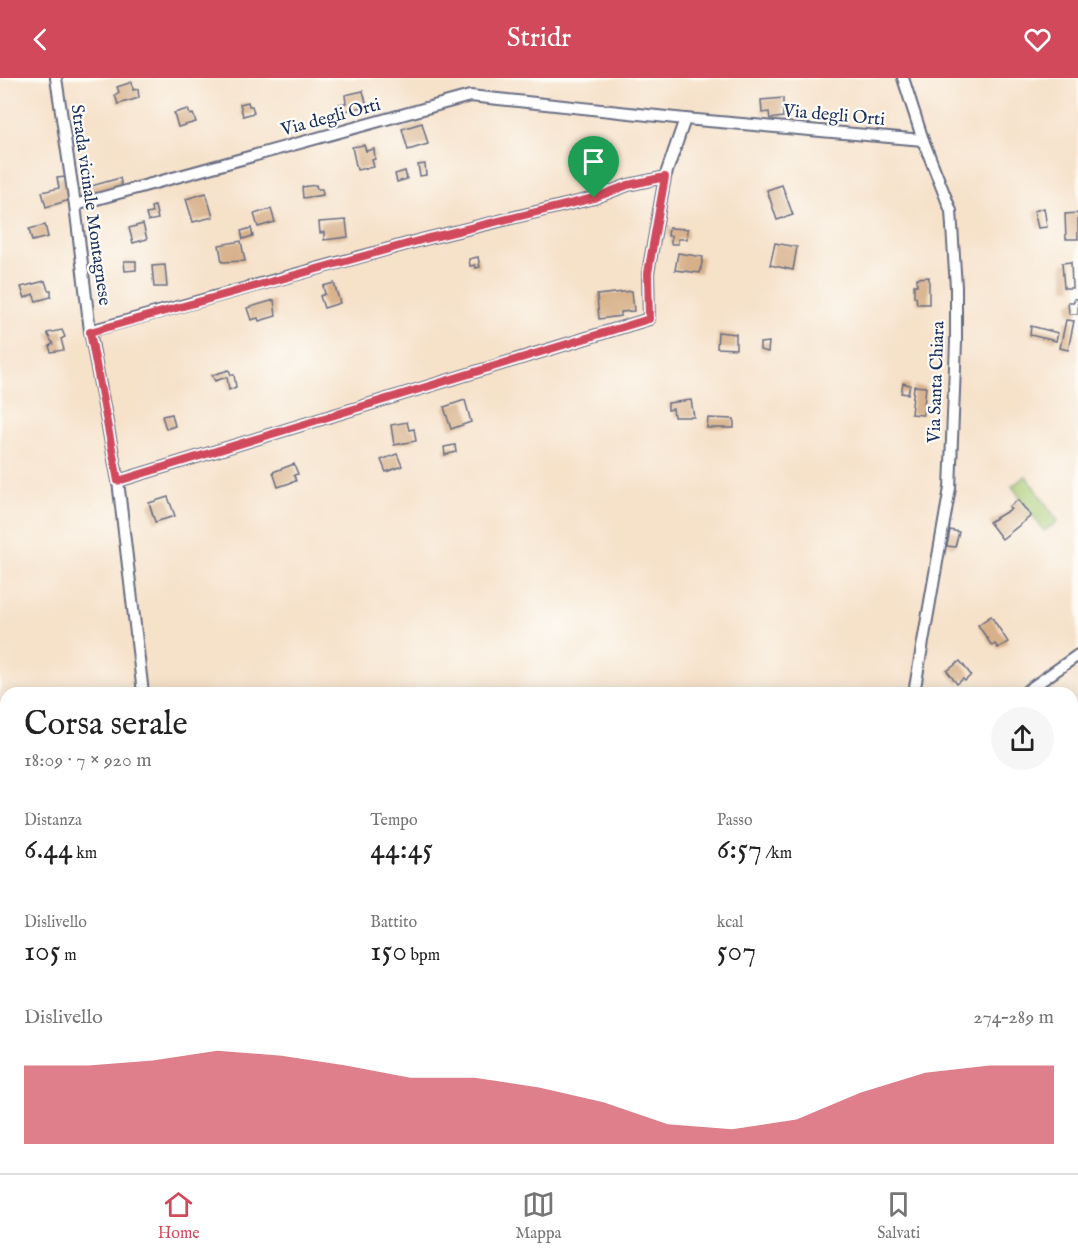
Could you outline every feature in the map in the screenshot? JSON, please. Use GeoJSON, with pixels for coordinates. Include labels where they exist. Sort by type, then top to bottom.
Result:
{"type":"FeatureCollection","features":[{"type":"Feature","properties":{"kind":"street","name":"Strada vicinale Montagnese"},"geometry":{"type":"LineString","coordinates":[[56,78],[75,205],[90,332],[118,481],[142,687]]}},
{"type":"Feature","properties":{"kind":"street","name":"Via Santa Chiara"},"geometry":{"type":"LineString","coordinates":[[903,78],[923,140],[951,211],[956,287],[950,488],[915,687]]}},
{"type":"Feature","properties":{"kind":"street","name":"Via degli Orti"},"geometry":{"type":"LineString","coordinates":[[75,205],[471,96],[686,120],[923,140]]}},
{"type":"Feature","properties":{"kind":"street"},"geometry":{"type":"LineString","coordinates":[[118,481],[649,319],[648,273],[665,177],[686,120]]}},
{"type":"Feature","properties":{"kind":"street"},"geometry":{"type":"LineString","coordinates":[[90,332],[425,239],[594,198],[628,185],[665,177]]}},
{"type":"Feature","properties":{"kind":"street"},"geometry":{"type":"LineString","coordinates":[[1033,687],[1078,655]]}},
{"type":"Feature","properties":{"kind":"green space"},"geometry":{"type":"Polygon","coordinates":[[[1026,476],[1058,521],[1044,531],[1012,486],[1026,476]]]}},
{"type":"Feature","properties":{"kind":"building"},"geometry":{"type":"Polygon","coordinates":[[[132,82],[133,90],[138,89],[139,98],[118,104],[115,95],[119,92],[117,87],[132,82]]]}},
{"type":"Feature","properties":{"kind":"building"},"geometry":{"type":"Polygon","coordinates":[[[363,91],[367,106],[340,112],[339,104],[346,103],[345,95],[363,91]]]}},
{"type":"Feature","properties":{"kind":"building"},"geometry":{"type":"Polygon","coordinates":[[[783,98],[783,117],[770,119],[769,112],[762,113],[761,100],[783,98]]]}},
{"type":"Feature","properties":{"kind":"building"},"geometry":{"type":"Polygon","coordinates":[[[248,102],[254,113],[243,116],[240,104],[248,102]]]}},
{"type":"Feature","properties":{"kind":"building"},"geometry":{"type":"Polygon","coordinates":[[[188,109],[196,122],[178,127],[174,113],[188,109]]]}},
{"type":"Feature","properties":{"kind":"building"},"geometry":{"type":"Polygon","coordinates":[[[422,123],[428,144],[408,150],[402,129],[422,123]]]}},
{"type":"Feature","properties":{"kind":"building"},"geometry":{"type":"Polygon","coordinates":[[[364,145],[366,151],[374,149],[375,159],[372,160],[374,167],[357,170],[352,147],[364,145]]]}},
{"type":"Feature","properties":{"kind":"building"},"geometry":{"type":"Polygon","coordinates":[[[425,164],[426,175],[420,176],[418,165],[425,164]]]}},
{"type":"Feature","properties":{"kind":"building"},"geometry":{"type":"Polygon","coordinates":[[[405,171],[407,179],[397,182],[395,174],[405,171]]]}},
{"type":"Feature","properties":{"kind":"building"},"geometry":{"type":"Polygon","coordinates":[[[66,177],[70,200],[46,207],[42,192],[59,188],[57,178],[66,177]]]}},
{"type":"Feature","properties":{"kind":"building"},"geometry":{"type":"Polygon","coordinates":[[[120,178],[122,187],[79,199],[77,190],[120,178]]]}},
{"type":"Feature","properties":{"kind":"building"},"geometry":{"type":"Polygon","coordinates":[[[316,185],[317,189],[322,189],[323,195],[303,198],[302,187],[316,185]]]}},
{"type":"Feature","properties":{"kind":"building"},"geometry":{"type":"Polygon","coordinates":[[[782,185],[793,215],[777,220],[767,190],[782,185]]]}},
{"type":"Feature","properties":{"kind":"building"},"geometry":{"type":"Polygon","coordinates":[[[206,193],[213,217],[193,222],[186,199],[206,193]]]}},
{"type":"Feature","properties":{"kind":"building"},"geometry":{"type":"Polygon","coordinates":[[[155,206],[158,219],[148,221],[146,214],[152,213],[151,207],[155,206]]]}},
{"type":"Feature","properties":{"kind":"building"},"geometry":{"type":"Polygon","coordinates":[[[1044,208],[1047,227],[1038,228],[1034,211],[1044,208]]]}},
{"type":"Feature","properties":{"kind":"building"},"geometry":{"type":"Polygon","coordinates":[[[271,209],[275,222],[258,227],[254,214],[271,209]]]}},
{"type":"Feature","properties":{"kind":"building"},"geometry":{"type":"Polygon","coordinates":[[[1078,213],[1078,239],[1066,239],[1065,214],[1078,213]]]}},
{"type":"Feature","properties":{"kind":"building"},"geometry":{"type":"Polygon","coordinates":[[[346,220],[348,237],[324,240],[324,232],[320,233],[319,222],[346,220]]]}},
{"type":"Feature","properties":{"kind":"building"},"geometry":{"type":"Polygon","coordinates":[[[143,224],[147,239],[133,243],[129,228],[143,224]]]}},
{"type":"Feature","properties":{"kind":"building"},"geometry":{"type":"Polygon","coordinates":[[[45,225],[48,237],[32,241],[29,229],[45,225]]]}},
{"type":"Feature","properties":{"kind":"building"},"geometry":{"type":"Polygon","coordinates":[[[251,228],[253,236],[243,239],[241,231],[251,228]]]}},
{"type":"Feature","properties":{"kind":"building"},"geometry":{"type":"Polygon","coordinates":[[[669,228],[688,229],[687,239],[678,239],[678,244],[671,244],[671,236],[668,236],[669,228]]]}},
{"type":"Feature","properties":{"kind":"building"},"geometry":{"type":"Polygon","coordinates":[[[241,241],[245,261],[222,262],[219,245],[241,241]]]}},
{"type":"Feature","properties":{"kind":"building"},"geometry":{"type":"Polygon","coordinates":[[[775,243],[797,247],[793,270],[770,265],[775,243]]]}},
{"type":"Feature","properties":{"kind":"building"},"geometry":{"type":"Polygon","coordinates":[[[678,253],[703,257],[700,273],[675,270],[678,253]]]}},
{"type":"Feature","properties":{"kind":"building"},"geometry":{"type":"Polygon","coordinates":[[[478,257],[480,267],[470,266],[469,259],[478,257]]]}},
{"type":"Feature","properties":{"kind":"building"},"geometry":{"type":"Polygon","coordinates":[[[124,261],[136,261],[136,270],[125,271],[124,261]]]}},
{"type":"Feature","properties":{"kind":"building"},"geometry":{"type":"Polygon","coordinates":[[[1071,262],[1072,288],[1064,288],[1062,263],[1071,262]]]}},
{"type":"Feature","properties":{"kind":"building"},"geometry":{"type":"Polygon","coordinates":[[[165,265],[167,287],[154,287],[152,266],[165,265]]]}},
{"type":"Feature","properties":{"kind":"building"},"geometry":{"type":"Polygon","coordinates":[[[929,277],[929,304],[917,304],[916,297],[914,297],[914,285],[917,285],[917,278],[929,277]]]}},
{"type":"Feature","properties":{"kind":"building"},"geometry":{"type":"Polygon","coordinates":[[[45,281],[48,290],[51,290],[51,297],[36,301],[33,294],[25,298],[21,287],[45,281]]]}},
{"type":"Feature","properties":{"kind":"building"},"geometry":{"type":"Polygon","coordinates":[[[334,283],[340,303],[324,308],[320,296],[325,294],[323,286],[334,283]]]}},
{"type":"Feature","properties":{"kind":"building"},"geometry":{"type":"Polygon","coordinates":[[[632,291],[634,311],[621,312],[621,316],[599,319],[597,295],[632,291]]]}},
{"type":"Feature","properties":{"kind":"building"},"geometry":{"type":"Polygon","coordinates":[[[1074,299],[1078,299],[1078,314],[1069,314],[1068,302],[1074,302],[1074,299]]]}},
{"type":"Feature","properties":{"kind":"building"},"geometry":{"type":"Polygon","coordinates":[[[274,300],[276,316],[259,321],[258,318],[251,320],[247,308],[274,300]]]}},
{"type":"Feature","properties":{"kind":"building"},"geometry":{"type":"Polygon","coordinates":[[[1066,320],[1074,321],[1068,350],[1060,348],[1066,320]]]}},
{"type":"Feature","properties":{"kind":"building"},"geometry":{"type":"Polygon","coordinates":[[[1031,326],[1058,333],[1056,341],[1030,335],[1031,326]]]}},
{"type":"Feature","properties":{"kind":"building"},"geometry":{"type":"Polygon","coordinates":[[[62,330],[65,337],[61,339],[64,350],[51,352],[49,346],[53,344],[47,333],[62,330]]]}},
{"type":"Feature","properties":{"kind":"building"},"geometry":{"type":"Polygon","coordinates":[[[718,332],[736,334],[736,349],[717,348],[718,332]]]}},
{"type":"Feature","properties":{"kind":"building"},"geometry":{"type":"Polygon","coordinates":[[[769,342],[768,352],[760,350],[760,343],[769,342]]]}},
{"type":"Feature","properties":{"kind":"building"},"geometry":{"type":"Polygon","coordinates":[[[229,370],[231,375],[234,375],[236,387],[229,390],[227,377],[215,381],[212,375],[229,370]]]}},
{"type":"Feature","properties":{"kind":"building"},"geometry":{"type":"Polygon","coordinates":[[[903,383],[910,385],[908,394],[901,393],[903,383]]]}},
{"type":"Feature","properties":{"kind":"building"},"geometry":{"type":"Polygon","coordinates":[[[914,386],[926,387],[923,415],[911,414],[914,386]]]}},
{"type":"Feature","properties":{"kind":"building"},"geometry":{"type":"Polygon","coordinates":[[[465,400],[471,422],[451,429],[444,407],[465,400]]]}},
{"type":"Feature","properties":{"kind":"building"},"geometry":{"type":"Polygon","coordinates":[[[691,400],[694,417],[674,417],[673,409],[668,410],[668,403],[691,400]]]}},
{"type":"Feature","properties":{"kind":"building"},"geometry":{"type":"Polygon","coordinates":[[[172,414],[175,426],[166,429],[162,416],[172,414]]]}},
{"type":"Feature","properties":{"kind":"building"},"geometry":{"type":"Polygon","coordinates":[[[708,418],[734,419],[734,428],[707,428],[708,418]]]}},
{"type":"Feature","properties":{"kind":"building"},"geometry":{"type":"Polygon","coordinates":[[[407,422],[409,430],[414,429],[416,441],[394,445],[391,425],[407,422]]]}},
{"type":"Feature","properties":{"kind":"building"},"geometry":{"type":"Polygon","coordinates":[[[455,445],[456,452],[445,455],[444,447],[455,445]]]}},
{"type":"Feature","properties":{"kind":"building"},"geometry":{"type":"Polygon","coordinates":[[[397,454],[402,466],[386,472],[381,460],[397,454]]]}},
{"type":"Feature","properties":{"kind":"building"},"geometry":{"type":"Polygon","coordinates":[[[294,464],[298,474],[294,475],[296,481],[278,487],[273,472],[294,464]]]}},
{"type":"Feature","properties":{"kind":"building"},"geometry":{"type":"Polygon","coordinates":[[[168,497],[175,516],[155,522],[149,503],[168,497]]]}},
{"type":"Feature","properties":{"kind":"building"},"geometry":{"type":"Polygon","coordinates":[[[1018,500],[1031,516],[1002,539],[989,522],[1011,509],[1009,507],[1018,500]]]}},
{"type":"Feature","properties":{"kind":"building"},"geometry":{"type":"Polygon","coordinates":[[[950,530],[959,532],[955,547],[947,546],[950,530]]]}},
{"type":"Feature","properties":{"kind":"building"},"geometry":{"type":"Polygon","coordinates":[[[991,616],[1008,642],[998,648],[995,644],[992,646],[978,625],[991,616]]]}},
{"type":"Feature","properties":{"kind":"building"},"geometry":{"type":"Polygon","coordinates":[[[960,661],[971,675],[965,681],[963,679],[957,684],[947,671],[960,661]]]}},
{"type":"Feature","properties":{"kind":"route"},"geometry":{"type":"LineString","coordinates":[[665,177],[648,273],[649,319],[118,481],[90,332],[425,239],[528,212],[594,198],[628,185],[665,177]]}}]}
